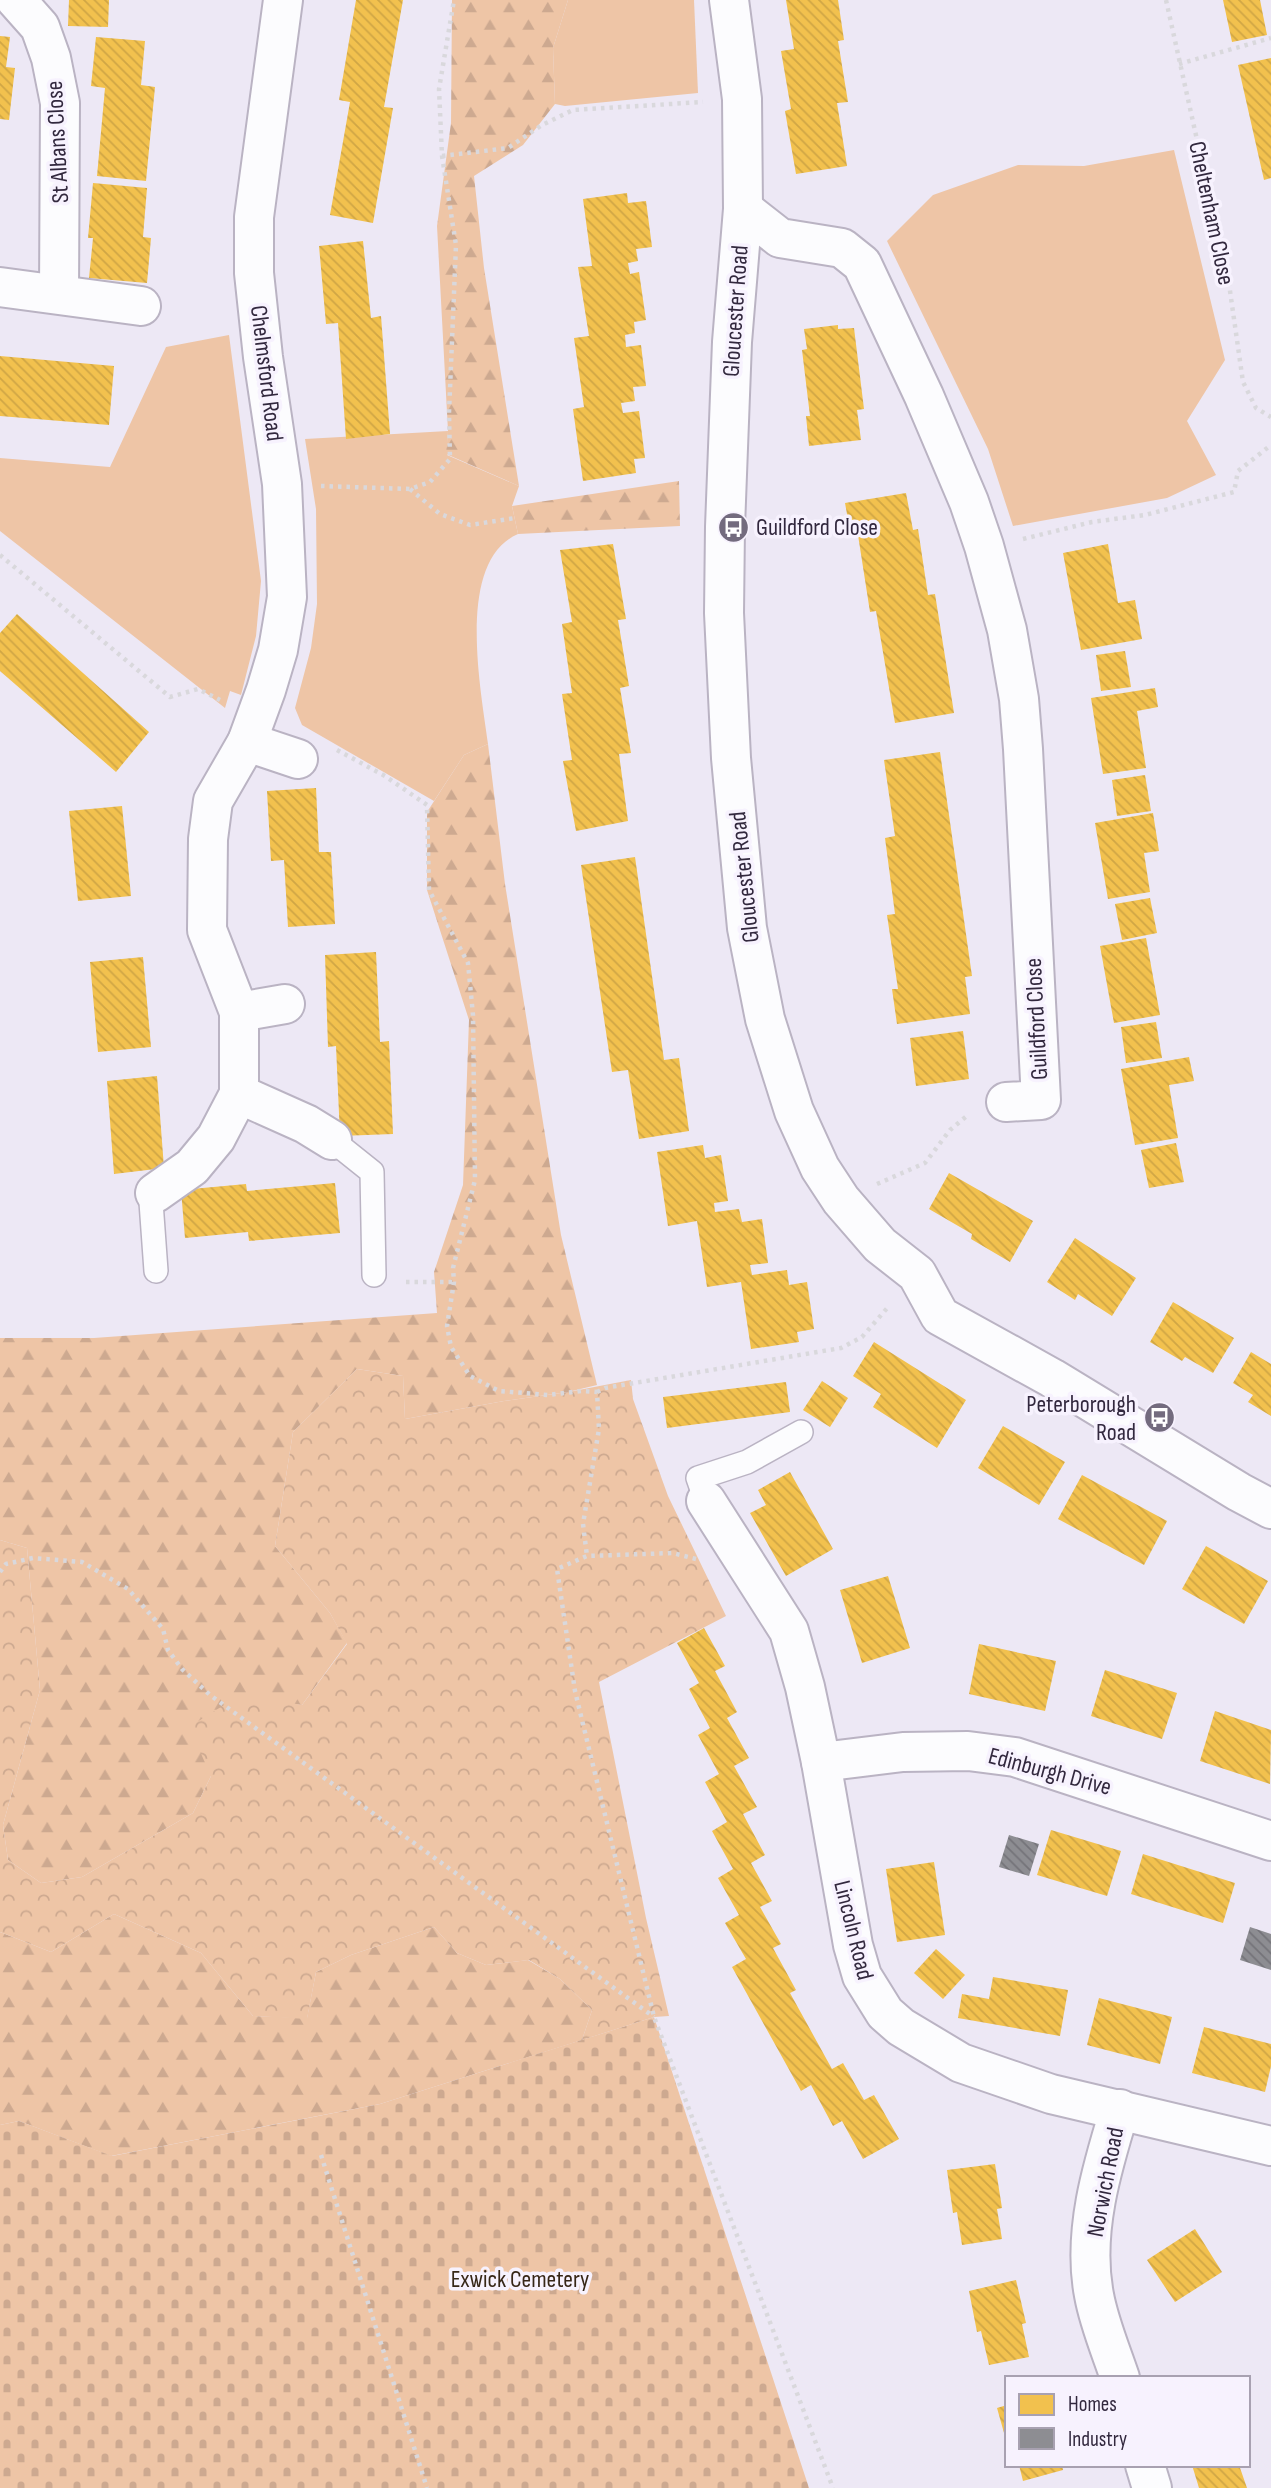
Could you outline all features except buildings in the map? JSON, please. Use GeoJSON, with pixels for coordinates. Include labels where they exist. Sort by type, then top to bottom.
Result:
{"type":"FeatureCollection","features":[{"type":"Feature","properties":{"kind":"street","name":"St Albans Close"},"geometry":{"type":"LineString","coordinates":[[16,0],[40,27],[51,58],[60,103],[59,294]]}},
{"type":"Feature","properties":{"kind":"street","name":"Chelmsford Road"},"geometry":{"type":"LineString","coordinates":[[155,1193],[192,1167],[216,1138],[239,1094],[239,1012],[207,930],[208,839],[213,801],[251,729],[266,690],[278,650],[287,597],[282,484],[263,357],[254,273],[254,218],[283,0]]}},
{"type":"Feature","properties":{"kind":"street","name":"Gloucester Road"},"geometry":{"type":"LineString","coordinates":[[729,0],[742,99],[743,209],[732,342],[724,613],[731,758],[747,928],[765,1019],[794,1111],[820,1168],[841,1200],[880,1245],[917,1273],[940,1316],[1052,1378],[1239,1492],[1271,1508]]}},
{"type":"Feature","properties":{"kind":"street","name":"Guildford Close"},"geometry":{"type":"LineString","coordinates":[[743,209],[780,238],[842,248],[862,264],[949,454],[984,546],[1007,630],[1019,699],[1039,1105]]}},
{"type":"Feature","properties":{"kind":"street"},"geometry":{"type":"LineString","coordinates":[[0,287],[141,306]]}},
{"type":"Feature","properties":{"kind":"street"},"geometry":{"type":"LineString","coordinates":[[251,729],[299,759]]}},
{"type":"Feature","properties":{"kind":"street"},"geometry":{"type":"LineString","coordinates":[[239,1012],[285,1004]]}},
{"type":"Feature","properties":{"kind":"street"},"geometry":{"type":"LineString","coordinates":[[239,1094],[306,1124],[332,1140]]}},
{"type":"Feature","properties":{"kind":"street","name":"Lincoln Road"},"geometry":{"type":"LineString","coordinates":[[706,1501],[789,1631],[805,1687],[821,1762],[853,1945],[862,1976],[885,2013],[901,2028],[961,2063],[1051,2095],[1271,2146]]}},
{"type":"Feature","properties":{"kind":"street","name":"Edinburgh Drive"},"geometry":{"type":"LineString","coordinates":[[821,1762],[904,1752],[968,1751],[1015,1757],[1271,1840]]}},
{"type":"Feature","properties":{"kind":"street","name":"Norwich Road"},"geometry":{"type":"LineString","coordinates":[[1119,2376],[1094,2295],[1091,2255],[1094,2213],[1101,2176],[1120,2109]]}},
{"type":"Feature","properties":{"kind":"street"},"geometry":{"type":"LineString","coordinates":[[1146,2467],[1152,2488]]}},
{"type":"Feature","properties":{"kind":"lane"},"geometry":{"type":"LineString","coordinates":[[332,1140],[372,1172],[384,1278]]}},
{"type":"Feature","properties":{"kind":"lane"},"geometry":{"type":"LineString","coordinates":[[155,1193],[151,1202],[156,1271]]}},
{"type":"Feature","properties":{"kind":"lane"},"geometry":{"type":"LineString","coordinates":[[706,1501],[698,1478],[747,1462],[801,1432]]}},
{"type":"Feature","properties":{"kind":"path"},"geometry":{"type":"LineString","coordinates":[[282,484],[410,489],[430,482],[450,459],[449,413],[456,245],[442,156],[439,89],[454,0]]}},
{"type":"Feature","properties":{"kind":"path","name":"Cheltenham Close"},"geometry":{"type":"LineString","coordinates":[[1166,0],[1228,284],[1243,382],[1256,408],[1271,417]]}},
{"type":"Feature","properties":{"kind":"path"},"geometry":{"type":"LineString","coordinates":[[1179,64],[1271,38]]}},
{"type":"Feature","properties":{"kind":"path"},"geometry":{"type":"LineString","coordinates":[[442,156],[508,149],[542,125],[573,110],[742,99]]}},
{"type":"Feature","properties":{"kind":"path"},"geometry":{"type":"LineString","coordinates":[[984,546],[1035,537],[1092,522],[1145,515],[1234,492],[1238,471],[1271,445]]}},
{"type":"Feature","properties":{"kind":"path"},"geometry":{"type":"LineString","coordinates":[[410,489],[440,514],[470,525],[515,518]]}},
{"type":"Feature","properties":{"kind":"path"},"geometry":{"type":"LineString","coordinates":[[0,555],[170,698],[198,689],[251,729]]}},
{"type":"Feature","properties":{"kind":"path"},"geometry":{"type":"LineString","coordinates":[[299,759],[314,738],[385,776],[427,805],[429,890],[468,963],[473,1015],[475,1180],[453,1268],[454,1282],[447,1326],[450,1347],[470,1376],[499,1391],[548,1395],[597,1392],[605,1388],[841,1348],[862,1337],[917,1273]]}},
{"type":"Feature","properties":{"kind":"path"},"geometry":{"type":"LineString","coordinates":[[841,1200],[925,1163],[950,1130],[986,1101],[1039,1105]]}},
{"type":"Feature","properties":{"kind":"path"},"geometry":{"type":"LineString","coordinates":[[384,1278],[454,1282]]}},
{"type":"Feature","properties":{"kind":"path"},"geometry":{"type":"LineString","coordinates":[[587,1556],[583,1524],[599,1429],[597,1392]]}},
{"type":"Feature","properties":{"kind":"path"},"geometry":{"type":"LineString","coordinates":[[645,1553],[587,1556],[557,1569],[575,1691],[654,2017],[833,2488]]}},
{"type":"Feature","properties":{"kind":"path"},"geometry":{"type":"LineString","coordinates":[[0,1572],[6,1564],[33,1558],[82,1562],[128,1589],[163,1629],[168,1650],[182,1669],[211,1695],[654,2017]]}},
{"type":"Feature","properties":{"kind":"path"},"geometry":{"type":"LineString","coordinates":[[321,2155],[427,2488]]}},
{"type":"Feature","properties":{"kind":"green space"},"geometry":{"type":"Polygon","coordinates":[[[452,0],[568,0],[553,48],[555,104],[523,145],[474,176],[484,268],[519,486],[446,454],[448,431],[437,226],[451,123],[452,0]]]}},
{"type":"Feature","properties":{"kind":"green space"},"geometry":{"type":"Polygon","coordinates":[[[568,0],[694,0],[698,93],[565,106],[555,104],[553,48],[568,0]]]}},
{"type":"Feature","properties":{"kind":"green space"},"geometry":{"type":"Polygon","coordinates":[[[1174,150],[1225,360],[1187,421],[1216,475],[1167,498],[1013,526],[988,449],[887,241],[933,195],[1018,165],[1084,166],[1174,150]]]}},
{"type":"Feature","properties":{"kind":"green space"},"geometry":{"type":"Polygon","coordinates":[[[229,335],[261,581],[256,636],[241,695],[230,691],[225,708],[0,531],[0,458],[110,467],[166,347],[229,335]]]}},
{"type":"Feature","properties":{"kind":"green space"},"geometry":{"type":"Polygon","coordinates":[[[448,431],[447,455],[519,486],[512,506],[518,534],[498,549],[486,571],[479,598],[478,661],[488,744],[464,755],[434,801],[302,725],[295,708],[311,648],[317,604],[316,509],[305,439],[448,431]]]}},
{"type":"Feature","properties":{"kind":"green space"},"geometry":{"type":"Polygon","coordinates":[[[679,481],[680,526],[518,534],[512,506],[679,481]]]}},
{"type":"Feature","properties":{"kind":"green space"},"geometry":{"type":"Polygon","coordinates":[[[488,744],[505,884],[561,1235],[597,1385],[405,1419],[403,1376],[357,1369],[293,1432],[275,1546],[330,1613],[347,1643],[302,1705],[280,1703],[211,1776],[193,1813],[82,1877],[41,1883],[8,1860],[3,1825],[40,1690],[27,1548],[0,1540],[0,1338],[94,1338],[437,1313],[434,1272],[463,1185],[469,1020],[427,890],[427,812],[464,755],[488,744]]]}},
{"type":"Feature","properties":{"kind":"green space"},"geometry":{"type":"Polygon","coordinates":[[[357,1369],[403,1376],[405,1419],[631,1380],[633,1399],[668,1496],[726,1616],[599,1682],[646,1918],[669,2016],[654,2017],[582,2040],[592,2010],[560,1979],[529,1960],[486,1965],[457,1953],[434,1927],[351,1955],[316,1972],[307,2019],[253,2016],[201,1953],[114,1914],[51,1952],[0,1932],[0,1540],[27,1548],[40,1690],[3,1825],[8,1860],[41,1883],[82,1877],[193,1813],[211,1776],[189,1727],[232,1700],[252,1696],[302,1705],[347,1644],[330,1613],[275,1546],[293,1432],[357,1369]]]}},
{"type":"Feature","properties":{"kind":"green space"},"geometry":{"type":"Polygon","coordinates":[[[114,1914],[201,1953],[253,2016],[307,2018],[316,1972],[351,1955],[434,1927],[457,1953],[486,1965],[528,1960],[560,1979],[592,2010],[582,2040],[380,2104],[111,2156],[19,2121],[0,2125],[0,1932],[51,1952],[114,1914]]]}},
{"type":"Feature","properties":{"kind":"green space","name":"Exwick Cemetery"},"geometry":{"type":"Polygon","coordinates":[[[654,2017],[809,2488],[0,2488],[0,2125],[19,2121],[112,2156],[380,2104],[654,2017]]]}},
{"type":"Feature","properties":{"kind":"place","name":"Guildford Close"},"geometry":{"type":"Point","coordinates":[733,527]}},
{"type":"Feature","properties":{"kind":"place","name":"Peterborough Road"},"geometry":{"type":"Point","coordinates":[1159,1418]}}]}
